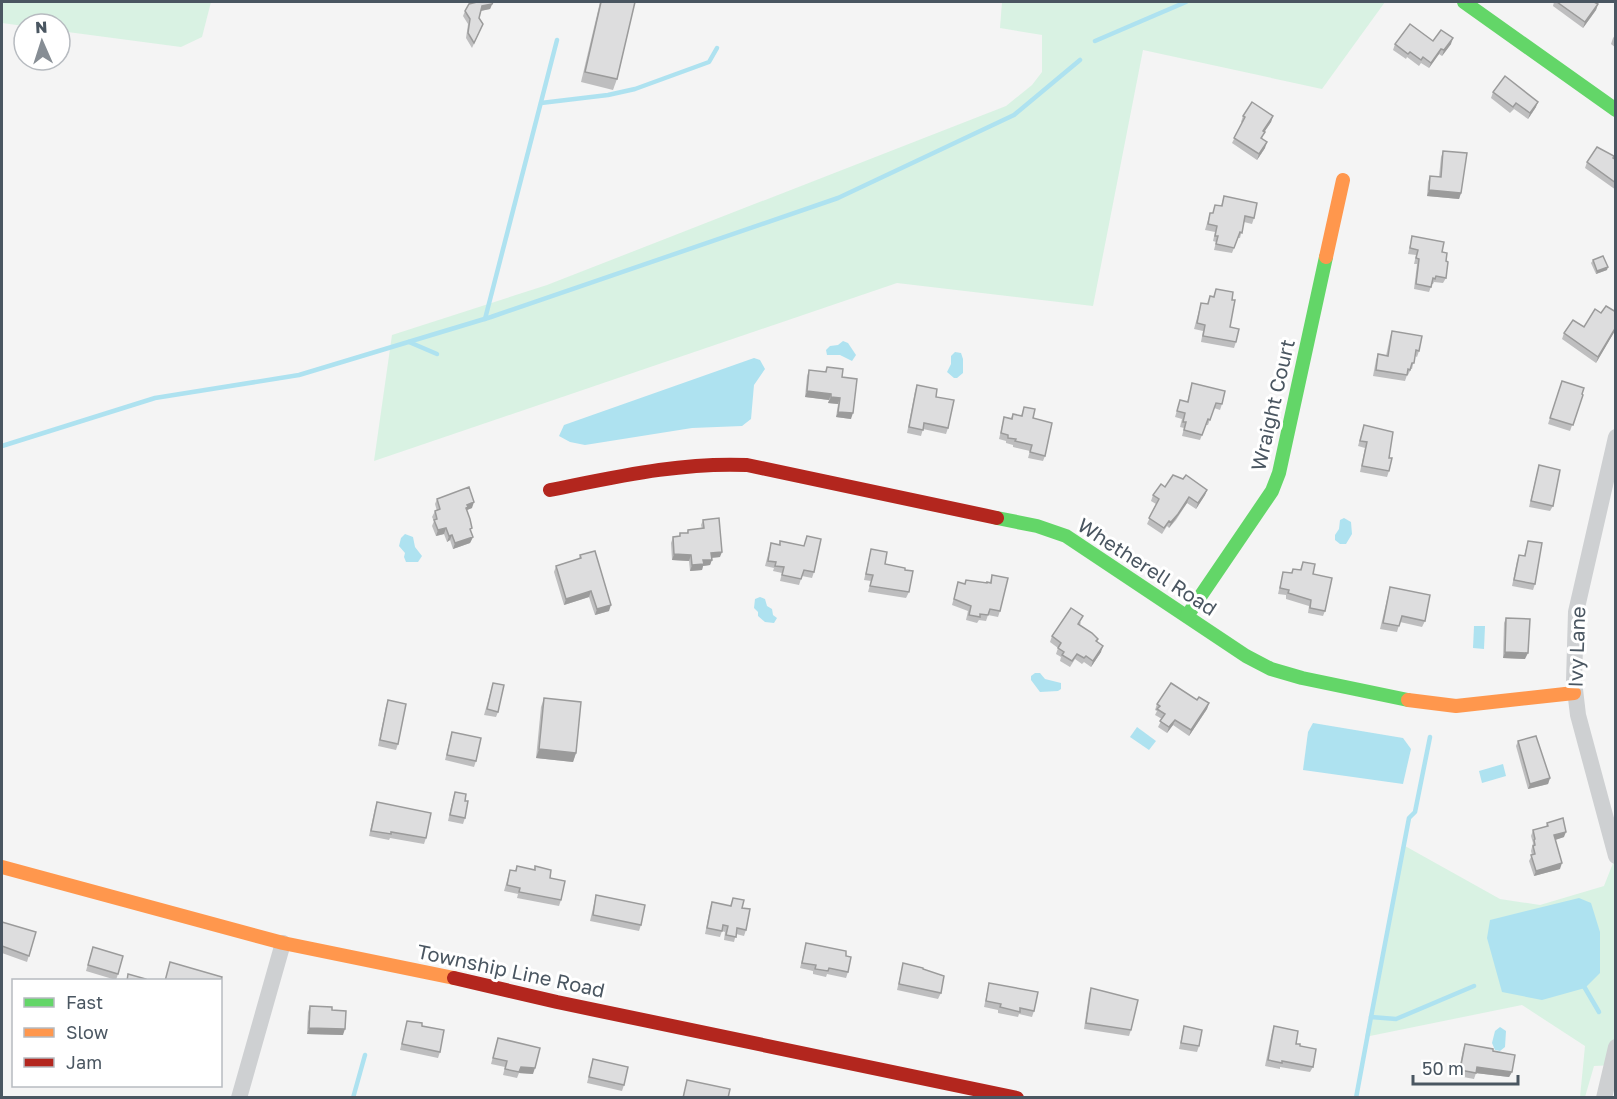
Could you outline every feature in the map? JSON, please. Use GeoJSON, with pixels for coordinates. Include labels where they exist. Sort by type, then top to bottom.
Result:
{"type":"FeatureCollection","features":[{"type":"Feature","properties":{"kind":"street"},"geometry":{"type":"LineString","coordinates":[[1464,2],[1616,110]]}},
{"type":"Feature","properties":{"kind":"street","name":"Wraight Court"},"geometry":{"type":"LineString","coordinates":[[1187,616],[1272,491],[1279,473],[1343,180]]}},
{"type":"Feature","properties":{"kind":"street","name":"Ivy Lane"},"geometry":{"type":"LineString","coordinates":[[1616,437],[1576,612],[1574,635],[1574,693],[1616,856]]}},
{"type":"Feature","properties":{"kind":"street","name":"Whetherell Road"},"geometry":{"type":"LineString","coordinates":[[550,490],[686,465],[719,462],[747,465],[1037,526],[1066,536],[1246,656],[1271,669],[1302,678],[1410,700],[1456,706],[1574,693]]}},
{"type":"Feature","properties":{"kind":"street","name":"Township Line Road"},"geometry":{"type":"LineString","coordinates":[[2,867],[283,943],[469,981],[970,1093],[1017,1098]]}},
{"type":"Feature","properties":{"kind":"street"},"geometry":{"type":"LineString","coordinates":[[239,1098],[283,943]]}},
{"type":"Feature","properties":{"kind":"street"},"geometry":{"type":"LineString","coordinates":[[1604,1098],[1616,1047]]}},
{"type":"Feature","properties":{"kind":"green space"},"geometry":{"type":"Polygon","coordinates":[[[2,2],[211,2],[202,37],[181,47],[72,33],[72,12],[12,12],[12,24],[2,23],[2,2]]]}},
{"type":"Feature","properties":{"kind":"green space"},"geometry":{"type":"Polygon","coordinates":[[[1002,2],[1385,2],[1322,89],[1143,50],[1093,306],[897,283],[374,461],[392,335],[547,285],[1006,106],[1032,85],[1042,72],[1042,35],[1000,28],[1002,2]]]}},
{"type":"Feature","properties":{"kind":"green space"},"geometry":{"type":"Polygon","coordinates":[[[1405,846],[1500,899],[1540,905],[1604,886],[1615,858],[1615,1065],[1594,1066],[1585,1097],[1580,1097],[1585,1046],[1522,1005],[1365,1037],[1405,846]]]}},
{"type":"Feature","properties":{"kind":"water"},"geometry":{"type":"Polygon","coordinates":[[[843,341],[848,343],[856,355],[852,361],[840,355],[827,355],[826,350],[830,346],[838,345],[843,341]]]}},
{"type":"Feature","properties":{"kind":"water"},"geometry":{"type":"Polygon","coordinates":[[[955,352],[961,353],[963,359],[963,373],[957,378],[947,372],[951,364],[951,356],[955,352]]]}},
{"type":"Feature","properties":{"kind":"water"},"geometry":{"type":"Polygon","coordinates":[[[754,358],[760,360],[765,369],[754,385],[751,419],[742,426],[692,428],[585,445],[570,442],[559,436],[564,425],[754,358]]]}},
{"type":"Feature","properties":{"kind":"water"},"geometry":{"type":"Polygon","coordinates":[[[1344,518],[1351,522],[1352,534],[1346,544],[1340,544],[1335,540],[1335,535],[1339,529],[1340,520],[1344,518]]]}},
{"type":"Feature","properties":{"kind":"water"},"geometry":{"type":"Polygon","coordinates":[[[405,534],[413,537],[415,547],[422,556],[418,562],[406,562],[405,553],[399,546],[405,534]]]}},
{"type":"Feature","properties":{"kind":"water"},"geometry":{"type":"Polygon","coordinates":[[[760,597],[765,599],[767,606],[772,609],[773,615],[777,618],[774,623],[765,622],[758,616],[754,608],[755,599],[760,597]]]}},
{"type":"Feature","properties":{"kind":"water"},"geometry":{"type":"Polygon","coordinates":[[[1474,626],[1485,626],[1484,649],[1473,648],[1474,626]]]}},
{"type":"Feature","properties":{"kind":"water"},"geometry":{"type":"Polygon","coordinates":[[[1040,673],[1045,679],[1061,683],[1061,689],[1040,692],[1031,680],[1031,676],[1040,673]]]}},
{"type":"Feature","properties":{"kind":"water"},"geometry":{"type":"Polygon","coordinates":[[[1313,723],[1403,738],[1411,749],[1403,784],[1303,770],[1308,732],[1313,723]]]}},
{"type":"Feature","properties":{"kind":"water"},"geometry":{"type":"Polygon","coordinates":[[[1137,727],[1156,741],[1149,750],[1130,737],[1137,727]]]}},
{"type":"Feature","properties":{"kind":"water"},"geometry":{"type":"Polygon","coordinates":[[[1503,764],[1506,776],[1482,783],[1479,771],[1503,764]]]}},
{"type":"Feature","properties":{"kind":"water"},"geometry":{"type":"Polygon","coordinates":[[[1579,898],[1591,903],[1600,932],[1600,973],[1585,988],[1542,1000],[1502,992],[1487,938],[1490,920],[1579,898]]]}},
{"type":"Feature","properties":{"kind":"water"},"geometry":{"type":"Polygon","coordinates":[[[1500,1027],[1506,1031],[1505,1047],[1500,1051],[1495,1050],[1492,1043],[1495,1031],[1500,1027]]]}},
{"type":"Feature","properties":{"kind":"building"},"geometry":{"type":"Polygon","coordinates":[[[493,2],[482,6],[479,18],[483,24],[474,43],[468,33],[470,19],[465,11],[469,4],[493,2]]]}},
{"type":"Feature","properties":{"kind":"building"},"geometry":{"type":"Polygon","coordinates":[[[601,2],[635,2],[617,79],[585,72],[601,2]]]}},
{"type":"Feature","properties":{"kind":"building"},"geometry":{"type":"Polygon","coordinates":[[[1557,2],[1594,2],[1598,4],[1585,22],[1557,2]]]}},
{"type":"Feature","properties":{"kind":"building"},"geometry":{"type":"Polygon","coordinates":[[[1410,24],[1433,41],[1441,30],[1453,38],[1431,63],[1423,57],[1421,60],[1395,44],[1410,24]]]}},
{"type":"Feature","properties":{"kind":"building"},"geometry":{"type":"Polygon","coordinates":[[[1505,76],[1538,102],[1530,113],[1516,103],[1513,107],[1493,92],[1505,76]]]}},
{"type":"Feature","properties":{"kind":"building"},"geometry":{"type":"Polygon","coordinates":[[[1252,102],[1273,116],[1263,131],[1265,132],[1261,138],[1267,142],[1259,154],[1234,138],[1252,102]]]}},
{"type":"Feature","properties":{"kind":"building"},"geometry":{"type":"Polygon","coordinates":[[[1597,147],[1614,156],[1616,183],[1587,162],[1597,147]]]}},
{"type":"Feature","properties":{"kind":"building"},"geometry":{"type":"Polygon","coordinates":[[[1443,151],[1467,153],[1461,193],[1429,190],[1430,176],[1441,177],[1443,151]]]}},
{"type":"Feature","properties":{"kind":"building"},"geometry":{"type":"Polygon","coordinates":[[[1224,196],[1257,203],[1254,218],[1245,216],[1242,233],[1240,232],[1234,248],[1216,244],[1217,226],[1208,224],[1210,213],[1213,213],[1215,205],[1222,206],[1224,196]]]}},
{"type":"Feature","properties":{"kind":"building"},"geometry":{"type":"Polygon","coordinates":[[[1412,236],[1444,242],[1442,252],[1447,253],[1446,261],[1448,262],[1446,278],[1436,276],[1435,279],[1433,278],[1431,287],[1416,284],[1419,259],[1416,258],[1418,250],[1410,248],[1412,236]]]}},
{"type":"Feature","properties":{"kind":"building"},"geometry":{"type":"Polygon","coordinates":[[[1603,256],[1608,267],[1597,271],[1593,260],[1603,256]]]}},
{"type":"Feature","properties":{"kind":"building"},"geometry":{"type":"Polygon","coordinates":[[[1216,289],[1233,292],[1232,300],[1235,300],[1230,327],[1239,329],[1236,342],[1203,336],[1205,325],[1197,323],[1201,303],[1208,304],[1210,296],[1214,297],[1216,289]]]}},
{"type":"Feature","properties":{"kind":"building"},"geometry":{"type":"Polygon","coordinates":[[[1606,306],[1616,312],[1616,327],[1598,357],[1564,333],[1573,320],[1584,327],[1595,309],[1601,313],[1606,306]]]}},
{"type":"Feature","properties":{"kind":"building"},"geometry":{"type":"Polygon","coordinates":[[[1392,331],[1422,336],[1419,351],[1416,350],[1414,363],[1410,370],[1408,369],[1407,375],[1376,370],[1378,354],[1388,356],[1392,331]]]}},
{"type":"Feature","properties":{"kind":"building"},"geometry":{"type":"Polygon","coordinates":[[[827,367],[843,369],[842,377],[857,379],[853,413],[838,412],[840,398],[831,397],[831,394],[807,391],[809,370],[826,372],[827,367]]]}},
{"type":"Feature","properties":{"kind":"building"},"geometry":{"type":"Polygon","coordinates":[[[1562,381],[1584,388],[1573,425],[1550,418],[1562,381]]]}},
{"type":"Feature","properties":{"kind":"building"},"geometry":{"type":"Polygon","coordinates":[[[1192,383],[1225,391],[1222,404],[1216,403],[1202,435],[1184,430],[1185,413],[1177,411],[1180,400],[1188,402],[1192,383]]]}},
{"type":"Feature","properties":{"kind":"building"},"geometry":{"type":"Polygon","coordinates":[[[917,385],[937,389],[936,397],[954,400],[948,428],[924,423],[923,430],[909,427],[917,385]]]}},
{"type":"Feature","properties":{"kind":"building"},"geometry":{"type":"Polygon","coordinates":[[[1024,407],[1035,409],[1033,418],[1052,423],[1045,456],[1030,452],[1032,445],[1015,441],[1016,439],[1008,438],[1008,435],[1001,433],[1004,417],[1012,419],[1013,414],[1022,416],[1024,407]]]}},
{"type":"Feature","properties":{"kind":"building"},"geometry":{"type":"Polygon","coordinates":[[[1364,425],[1393,432],[1389,471],[1362,466],[1367,442],[1360,441],[1364,425]]]}},
{"type":"Feature","properties":{"kind":"building"},"geometry":{"type":"Polygon","coordinates":[[[1539,465],[1560,470],[1553,506],[1531,501],[1539,465]]]}},
{"type":"Feature","properties":{"kind":"building"},"geometry":{"type":"Polygon","coordinates":[[[1173,475],[1183,479],[1186,475],[1207,490],[1198,503],[1189,497],[1178,514],[1164,528],[1149,518],[1159,499],[1153,495],[1161,484],[1165,487],[1173,475]]]}},
{"type":"Feature","properties":{"kind":"building"},"geometry":{"type":"Polygon","coordinates":[[[469,487],[474,502],[466,508],[473,537],[455,543],[446,528],[438,530],[434,520],[437,519],[435,511],[440,509],[437,499],[469,487]]]}},
{"type":"Feature","properties":{"kind":"building"},"geometry":{"type":"Polygon","coordinates":[[[719,518],[722,552],[711,553],[712,560],[703,560],[704,564],[692,565],[691,555],[674,554],[673,537],[680,536],[680,533],[688,533],[688,530],[704,528],[703,520],[719,518]]]}},
{"type":"Feature","properties":{"kind":"building"},"geometry":{"type":"Polygon","coordinates":[[[807,536],[821,539],[814,572],[804,570],[801,579],[782,575],[784,567],[775,566],[776,562],[768,561],[771,543],[780,545],[780,541],[804,546],[807,536]]]}},
{"type":"Feature","properties":{"kind":"building"},"geometry":{"type":"Polygon","coordinates":[[[1528,541],[1542,543],[1535,584],[1514,580],[1519,555],[1525,556],[1528,541]]]}},
{"type":"Feature","properties":{"kind":"building"},"geometry":{"type":"Polygon","coordinates":[[[871,549],[887,552],[885,564],[913,571],[909,592],[870,586],[873,575],[866,574],[871,549]]]}},
{"type":"Feature","properties":{"kind":"building"},"geometry":{"type":"Polygon","coordinates":[[[595,551],[611,605],[597,609],[591,591],[566,599],[556,566],[595,551]]]}},
{"type":"Feature","properties":{"kind":"building"},"geometry":{"type":"Polygon","coordinates":[[[1303,562],[1315,564],[1313,574],[1332,578],[1325,611],[1310,608],[1311,600],[1280,588],[1283,572],[1292,573],[1293,569],[1301,570],[1303,562]]]}},
{"type":"Feature","properties":{"kind":"building"},"geometry":{"type":"Polygon","coordinates":[[[992,575],[1008,578],[1000,611],[990,609],[988,615],[980,614],[980,617],[969,615],[971,606],[954,599],[958,582],[965,584],[966,580],[991,583],[992,575]]]}},
{"type":"Feature","properties":{"kind":"building"},"geometry":{"type":"Polygon","coordinates":[[[1390,587],[1430,595],[1425,621],[1402,616],[1399,626],[1383,623],[1390,587]]]}},
{"type":"Feature","properties":{"kind":"building"},"geometry":{"type":"Polygon","coordinates":[[[1071,608],[1083,616],[1078,624],[1092,633],[1098,639],[1096,641],[1103,646],[1093,661],[1077,654],[1072,661],[1062,655],[1064,652],[1058,648],[1061,643],[1052,636],[1071,608]]]}},
{"type":"Feature","properties":{"kind":"building"},"geometry":{"type":"Polygon","coordinates":[[[1506,618],[1530,619],[1528,653],[1505,652],[1506,618]]]}},
{"type":"Feature","properties":{"kind":"building"},"geometry":{"type":"Polygon","coordinates":[[[493,683],[504,685],[498,712],[487,709],[493,683]]]}},
{"type":"Feature","properties":{"kind":"building"},"geometry":{"type":"Polygon","coordinates":[[[1171,683],[1197,700],[1199,697],[1209,703],[1191,730],[1175,720],[1169,727],[1160,721],[1165,714],[1157,709],[1160,706],[1157,704],[1171,683]]]}},
{"type":"Feature","properties":{"kind":"building"},"geometry":{"type":"Polygon","coordinates":[[[544,698],[581,702],[576,753],[539,749],[544,698]]]}},
{"type":"Feature","properties":{"kind":"building"},"geometry":{"type":"Polygon","coordinates":[[[388,700],[406,704],[398,744],[380,740],[388,700]]]}},
{"type":"Feature","properties":{"kind":"building"},"geometry":{"type":"Polygon","coordinates":[[[452,732],[481,738],[476,761],[447,755],[452,732]]]}},
{"type":"Feature","properties":{"kind":"building"},"geometry":{"type":"Polygon","coordinates":[[[1536,736],[1550,778],[1530,784],[1518,741],[1536,736]]]}},
{"type":"Feature","properties":{"kind":"building"},"geometry":{"type":"Polygon","coordinates":[[[455,792],[466,794],[465,801],[468,801],[465,818],[450,815],[455,792]]]}},
{"type":"Feature","properties":{"kind":"building"},"geometry":{"type":"Polygon","coordinates":[[[377,802],[431,813],[426,838],[371,831],[377,802]]]}},
{"type":"Feature","properties":{"kind":"building"},"geometry":{"type":"Polygon","coordinates":[[[1563,818],[1566,832],[1554,835],[1562,863],[1536,871],[1531,855],[1535,854],[1533,830],[1548,826],[1547,823],[1563,818]]]}},
{"type":"Feature","properties":{"kind":"building"},"geometry":{"type":"Polygon","coordinates":[[[517,866],[535,870],[535,866],[551,870],[550,878],[565,881],[561,900],[519,892],[520,888],[507,885],[510,870],[516,871],[517,866]]]}},
{"type":"Feature","properties":{"kind":"building"},"geometry":{"type":"Polygon","coordinates":[[[596,895],[645,905],[641,925],[593,915],[596,895]]]}},
{"type":"Feature","properties":{"kind":"building"},"geometry":{"type":"Polygon","coordinates":[[[733,898],[744,900],[742,908],[750,909],[746,930],[737,928],[736,937],[726,935],[728,926],[723,925],[722,931],[707,928],[712,902],[731,906],[733,898]]]}},
{"type":"Feature","properties":{"kind":"building"},"geometry":{"type":"Polygon","coordinates":[[[2,922],[36,932],[29,956],[2,946],[2,922]]]}},
{"type":"Feature","properties":{"kind":"building"},"geometry":{"type":"Polygon","coordinates":[[[806,943],[846,951],[846,956],[851,957],[848,972],[829,968],[828,971],[815,969],[816,965],[802,963],[806,943]]]}},
{"type":"Feature","properties":{"kind":"building"},"geometry":{"type":"Polygon","coordinates":[[[93,947],[123,956],[118,974],[88,965],[93,947]]]}},
{"type":"Feature","properties":{"kind":"building"},"geometry":{"type":"Polygon","coordinates":[[[170,962],[222,977],[221,979],[166,979],[170,962]]]}},
{"type":"Feature","properties":{"kind":"building"},"geometry":{"type":"Polygon","coordinates":[[[903,963],[944,976],[941,993],[899,984],[903,963]]]}},
{"type":"Feature","properties":{"kind":"building"},"geometry":{"type":"Polygon","coordinates":[[[128,974],[146,979],[127,979],[128,974]]]}},
{"type":"Feature","properties":{"kind":"building"},"geometry":{"type":"Polygon","coordinates":[[[989,983],[1038,992],[1034,1011],[1020,1008],[1020,1012],[986,1001],[989,983]]]}},
{"type":"Feature","properties":{"kind":"building"},"geometry":{"type":"Polygon","coordinates":[[[1091,988],[1138,1000],[1131,1030],[1086,1023],[1091,988]]]}},
{"type":"Feature","properties":{"kind":"building"},"geometry":{"type":"Polygon","coordinates":[[[310,1006],[332,1007],[332,1010],[346,1011],[345,1029],[309,1028],[310,1006]]]}},
{"type":"Feature","properties":{"kind":"building"},"geometry":{"type":"Polygon","coordinates":[[[407,1021],[444,1030],[440,1052],[402,1044],[407,1021]]]}},
{"type":"Feature","properties":{"kind":"building"},"geometry":{"type":"Polygon","coordinates":[[[1184,1026],[1202,1030],[1199,1046],[1181,1043],[1184,1026]]]}},
{"type":"Feature","properties":{"kind":"building"},"geometry":{"type":"Polygon","coordinates":[[[1274,1026],[1298,1031],[1296,1044],[1316,1049],[1313,1067],[1268,1060],[1274,1026]]]}},
{"type":"Feature","properties":{"kind":"building"},"geometry":{"type":"Polygon","coordinates":[[[498,1038],[540,1048],[535,1068],[521,1067],[519,1072],[505,1069],[507,1061],[493,1058],[498,1038]]]}},
{"type":"Feature","properties":{"kind":"building"},"geometry":{"type":"Polygon","coordinates":[[[1465,1044],[1515,1055],[1512,1072],[1477,1067],[1476,1073],[1460,1070],[1465,1044]]]}},
{"type":"Feature","properties":{"kind":"building"},"geometry":{"type":"Polygon","coordinates":[[[593,1059],[628,1067],[624,1085],[589,1077],[593,1059]]]}},
{"type":"Feature","properties":{"kind":"building"},"geometry":{"type":"Polygon","coordinates":[[[687,1080],[730,1089],[728,1098],[683,1098],[687,1080]]]}},
{"type":"Feature","properties":{"kind":"waterway"},"geometry":{"type":"LineString","coordinates":[[1095,41],[1186,2]]}},
{"type":"Feature","properties":{"kind":"waterway"},"geometry":{"type":"LineString","coordinates":[[485,319],[557,40]]}},
{"type":"Feature","properties":{"kind":"waterway"},"geometry":{"type":"LineString","coordinates":[[541,103],[608,95],[635,89],[709,62],[717,48]]}},
{"type":"Feature","properties":{"kind":"waterway"},"geometry":{"type":"LineString","coordinates":[[2,446],[155,398],[299,375],[491,317],[838,198],[1014,115],[1080,60]]}},
{"type":"Feature","properties":{"kind":"waterway"},"geometry":{"type":"LineString","coordinates":[[409,342],[437,354]]}},
{"type":"Feature","properties":{"kind":"waterway"},"geometry":{"type":"LineString","coordinates":[[1371,1017],[1409,818],[1415,812],[1430,737]]}},
{"type":"Feature","properties":{"kind":"waterway"},"geometry":{"type":"LineString","coordinates":[[1582,983],[1599,1012]]}},
{"type":"Feature","properties":{"kind":"waterway"},"geometry":{"type":"LineString","coordinates":[[1356,1098],[1371,1017],[1396,1019],[1474,986]]}},
{"type":"Feature","properties":{"kind":"waterway"},"geometry":{"type":"LineString","coordinates":[[353,1098],[365,1055]]}},
{"type":"Feature","properties":{"kind":"traffic: fast"},"geometry":{"type":"LineString","coordinates":[[1464,2],[1616,110]]}},
{"type":"Feature","properties":{"kind":"traffic: fast"},"geometry":{"type":"LineString","coordinates":[[1187,616],[1272,491],[1279,473],[1326,257]]}},
{"type":"Feature","properties":{"kind":"traffic: fast"},"geometry":{"type":"LineString","coordinates":[[997,518],[1037,526],[1066,536],[1246,656],[1271,669],[1302,678],[1408,700]]}},
{"type":"Feature","properties":{"kind":"traffic: slow"},"geometry":{"type":"LineString","coordinates":[[1326,257],[1343,180]]}},
{"type":"Feature","properties":{"kind":"traffic: slow"},"geometry":{"type":"LineString","coordinates":[[1408,700],[1456,706],[1574,693]]}},
{"type":"Feature","properties":{"kind":"traffic: slow"},"geometry":{"type":"LineString","coordinates":[[2,867],[283,943],[454,978]]}},
{"type":"Feature","properties":{"kind":"traffic: jam"},"geometry":{"type":"LineString","coordinates":[[550,490],[673,468],[747,465],[997,518]]}},
{"type":"Feature","properties":{"kind":"traffic: jam"},"geometry":{"type":"LineString","coordinates":[[454,978],[557,1002],[1017,1098]]}}]}
